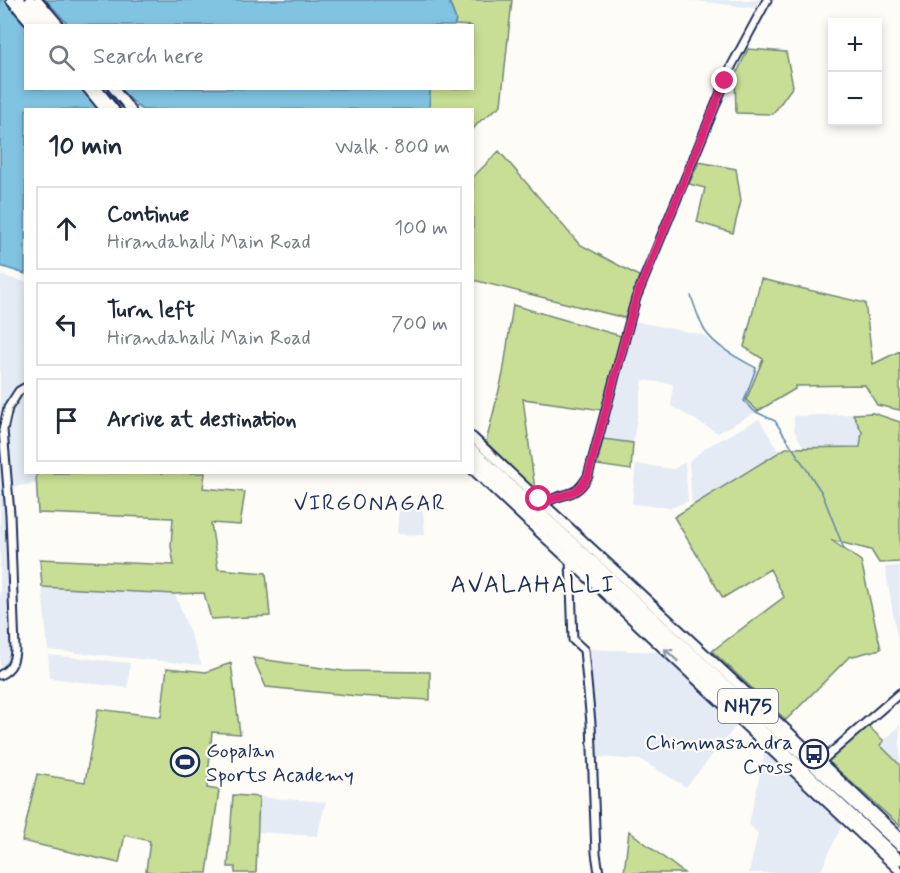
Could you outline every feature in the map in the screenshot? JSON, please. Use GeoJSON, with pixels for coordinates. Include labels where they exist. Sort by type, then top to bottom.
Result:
{"type":"FeatureCollection","features":[{"type":"Feature","properties":{"kind":"highway"},"geometry":{"type":"LineString","coordinates":[[19,0],[39,24]]}},
{"type":"Feature","properties":{"kind":"highway"},"geometry":{"type":"LineString","coordinates":[[30,0],[49,24]]}},
{"type":"Feature","properties":{"kind":"highway"},"geometry":{"type":"LineString","coordinates":[[91,90],[116,107]]}},
{"type":"Feature","properties":{"kind":"highway"},"geometry":{"type":"LineString","coordinates":[[105,90],[116,107]]}},
{"type":"Feature","properties":{"kind":"highway","name":"NH75"},"geometry":{"type":"LineString","coordinates":[[474,451],[811,770],[900,860]]}},
{"type":"Feature","properties":{"kind":"highway","name":"NH75"},"geometry":{"type":"LineString","coordinates":[[474,460],[680,647]]}},
{"type":"Feature","properties":{"kind":"highway","name":"NH75"},"geometry":{"type":"LineString","coordinates":[[811,770],[900,846]]}},
{"type":"Feature","properties":{"kind":"main road"},"geometry":{"type":"LineString","coordinates":[[12,0],[31,24]]}},
{"type":"Feature","properties":{"kind":"main road"},"geometry":{"type":"LineString","coordinates":[[38,0],[58,24]]}},
{"type":"Feature","properties":{"kind":"main road"},"geometry":{"type":"LineString","coordinates":[[113,90],[116,107]]}},
{"type":"Feature","properties":{"kind":"main road"},"geometry":{"type":"LineString","coordinates":[[474,439],[743,690],[900,871]]}},
{"type":"Feature","properties":{"kind":"main road"},"geometry":{"type":"LineString","coordinates":[[474,471],[570,560],[811,770],[900,837]]}},
{"type":"Feature","properties":{"kind":"street"},"geometry":{"type":"LineString","coordinates":[[544,504],[550,499],[581,488],[588,476],[636,298],[732,65],[768,0]]}},
{"type":"Feature","properties":{"kind":"street"},"geometry":{"type":"LineString","coordinates":[[0,675],[9,670],[14,661],[15,650],[10,514],[3,430],[8,408],[19,391],[24,388]]}},
{"type":"Feature","properties":{"kind":"street"},"geometry":{"type":"LineString","coordinates":[[570,560],[573,640],[584,648],[588,689],[599,873]]}},
{"type":"Feature","properties":{"kind":"street"},"geometry":{"type":"LineString","coordinates":[[811,770],[900,693]]}},
{"type":"Feature","properties":{"kind":"shaded area"},"geometry":{"type":"Polygon","coordinates":[[[689,0],[760,0],[754,8],[689,0]]]}},
{"type":"Feature","properties":{"kind":"shaded area"},"geometry":{"type":"Polygon","coordinates":[[[0,275],[24,281],[24,384],[18,390],[1,430],[7,503],[13,658],[0,669],[0,275]]]}},
{"type":"Feature","properties":{"kind":"shaded area"},"geometry":{"type":"Polygon","coordinates":[[[633,321],[703,335],[758,371],[746,400],[758,411],[718,433],[671,406],[673,384],[643,380],[633,443],[603,439],[633,321]]]}},
{"type":"Feature","properties":{"kind":"shaded area"},"geometry":{"type":"Polygon","coordinates":[[[24,393],[24,474],[202,474],[175,485],[35,484],[11,487],[5,429],[11,408],[24,393]]]}},
{"type":"Feature","properties":{"kind":"shaded area"},"geometry":{"type":"Polygon","coordinates":[[[853,414],[862,432],[860,447],[804,448],[794,430],[794,416],[853,414]]]}},
{"type":"Feature","properties":{"kind":"shaded area"},"geometry":{"type":"Polygon","coordinates":[[[759,419],[779,452],[692,506],[689,461],[707,447],[759,419]]]}},
{"type":"Feature","properties":{"kind":"shaded area"},"geometry":{"type":"Polygon","coordinates":[[[685,462],[688,501],[671,508],[632,504],[636,464],[674,469],[685,462]]]}},
{"type":"Feature","properties":{"kind":"shaded area"},"geometry":{"type":"Polygon","coordinates":[[[399,506],[416,506],[423,511],[425,535],[397,534],[399,506]]]}},
{"type":"Feature","properties":{"kind":"shaded area"},"geometry":{"type":"Polygon","coordinates":[[[900,566],[900,653],[885,567],[900,566]]]}},
{"type":"Feature","properties":{"kind":"shaded area"},"geometry":{"type":"Polygon","coordinates":[[[42,587],[175,594],[202,665],[48,650],[42,587]]]}},
{"type":"Feature","properties":{"kind":"shaded area"},"geometry":{"type":"Polygon","coordinates":[[[590,649],[659,652],[737,725],[686,787],[641,760],[598,757],[590,649]]]}},
{"type":"Feature","properties":{"kind":"shaded area"},"geometry":{"type":"Polygon","coordinates":[[[48,655],[130,663],[128,688],[50,678],[48,655]]]}},
{"type":"Feature","properties":{"kind":"shaded area"},"geometry":{"type":"Polygon","coordinates":[[[900,725],[900,765],[880,745],[900,725]]]}},
{"type":"Feature","properties":{"kind":"shaded area"},"geometry":{"type":"Polygon","coordinates":[[[765,751],[843,822],[820,873],[749,873],[758,833],[749,824],[765,751]]]}},
{"type":"Feature","properties":{"kind":"shaded area"},"geometry":{"type":"Polygon","coordinates":[[[259,797],[326,802],[317,836],[258,832],[259,797]]]}},
{"type":"Feature","properties":{"kind":"green space"},"geometry":{"type":"Polygon","coordinates":[[[512,0],[501,105],[474,128],[474,108],[429,108],[430,90],[474,90],[474,24],[454,24],[456,20],[449,1],[512,0]]]}},
{"type":"Feature","properties":{"kind":"green space"},"geometry":{"type":"Polygon","coordinates":[[[748,49],[786,52],[793,86],[773,114],[736,113],[735,77],[748,49]]]}},
{"type":"Feature","properties":{"kind":"green space"},"geometry":{"type":"Polygon","coordinates":[[[499,151],[579,244],[639,276],[625,318],[474,280],[474,176],[499,151]]]}},
{"type":"Feature","properties":{"kind":"green space"},"geometry":{"type":"Polygon","coordinates":[[[699,162],[736,169],[741,201],[733,233],[697,222],[705,188],[689,184],[699,162]]]}},
{"type":"Feature","properties":{"kind":"green space"},"geometry":{"type":"Polygon","coordinates":[[[761,279],[865,303],[873,364],[900,351],[900,410],[877,405],[865,385],[795,386],[795,389],[758,411],[746,400],[763,359],[744,347],[761,279]]]}},
{"type":"Feature","properties":{"kind":"green space"},"geometry":{"type":"Polygon","coordinates":[[[513,305],[621,336],[602,410],[523,399],[535,490],[486,442],[503,374],[513,305]]]}},
{"type":"Feature","properties":{"kind":"green space"},"geometry":{"type":"Polygon","coordinates":[[[873,413],[900,422],[900,562],[879,563],[871,550],[831,540],[861,561],[881,649],[849,657],[786,720],[712,651],[784,597],[770,569],[723,598],[674,517],[786,448],[860,447],[862,432],[853,414],[873,413]]]}},
{"type":"Feature","properties":{"kind":"green space"},"geometry":{"type":"Polygon","coordinates":[[[603,439],[633,443],[631,470],[597,465],[603,439]]]}},
{"type":"Feature","properties":{"kind":"green space"},"geometry":{"type":"Polygon","coordinates":[[[36,474],[205,474],[203,488],[245,492],[240,525],[211,523],[218,569],[266,573],[270,616],[211,619],[204,593],[175,594],[42,587],[40,559],[174,565],[171,546],[173,518],[38,513],[36,474]]]}},
{"type":"Feature","properties":{"kind":"green space"},"geometry":{"type":"Polygon","coordinates":[[[253,658],[343,671],[430,672],[430,700],[266,687],[253,658]]]}},
{"type":"Feature","properties":{"kind":"green space"},"geometry":{"type":"Polygon","coordinates":[[[231,663],[240,734],[212,732],[207,788],[219,790],[207,873],[146,871],[150,841],[125,835],[119,863],[22,841],[37,774],[85,782],[98,709],[161,717],[167,668],[206,672],[231,663]]]}},
{"type":"Feature","properties":{"kind":"green space"},"geometry":{"type":"Polygon","coordinates":[[[868,726],[884,741],[880,745],[900,765],[900,826],[828,761],[868,726]]]}},
{"type":"Feature","properties":{"kind":"green space"},"geometry":{"type":"Polygon","coordinates":[[[233,795],[259,797],[256,873],[235,873],[235,867],[228,867],[233,795]]]}},
{"type":"Feature","properties":{"kind":"green space"},"geometry":{"type":"Polygon","coordinates":[[[629,831],[684,873],[624,873],[629,831]]]}},
{"type":"Feature","properties":{"kind":"water"},"geometry":{"type":"Polygon","coordinates":[[[0,0],[5,0],[26,24],[24,24],[24,90],[82,90],[89,97],[97,90],[430,90],[429,108],[140,108],[125,94],[109,108],[24,108],[24,274],[0,266],[0,0]]]}},
{"type":"Feature","properties":{"kind":"water"},"geometry":{"type":"Polygon","coordinates":[[[46,0],[455,0],[449,2],[456,20],[455,24],[68,24],[46,0]]]}},
{"type":"Feature","properties":{"kind":"waterway"},"geometry":{"type":"LineString","coordinates":[[691,296],[701,323],[710,337],[728,352],[756,368],[744,401],[754,411],[775,421],[822,493],[844,549]]}},
{"type":"Feature","properties":{"kind":"place","name":"Chimmasandra Cross"},"geometry":{"type":"Point","coordinates":[814,754]}},
{"type":"Feature","properties":{"kind":"place","name":"Gopalan Sports Academy"},"geometry":{"type":"Point","coordinates":[185,762]}},
{"type":"Feature","properties":{"kind":"district","name":"VIRGONAGAR"},"geometry":{"type":"Point","coordinates":[370,502]}},
{"type":"Feature","properties":{"kind":"district","name":"AVALAHALLI"},"geometry":{"type":"Point","coordinates":[533,584]}},
{"type":"Feature","properties":{"kind":"route"},"geometry":{"type":"LineString","coordinates":[[539,499],[544,504],[550,499],[569,494],[581,488],[588,476],[636,298],[725,81]]}}]}
